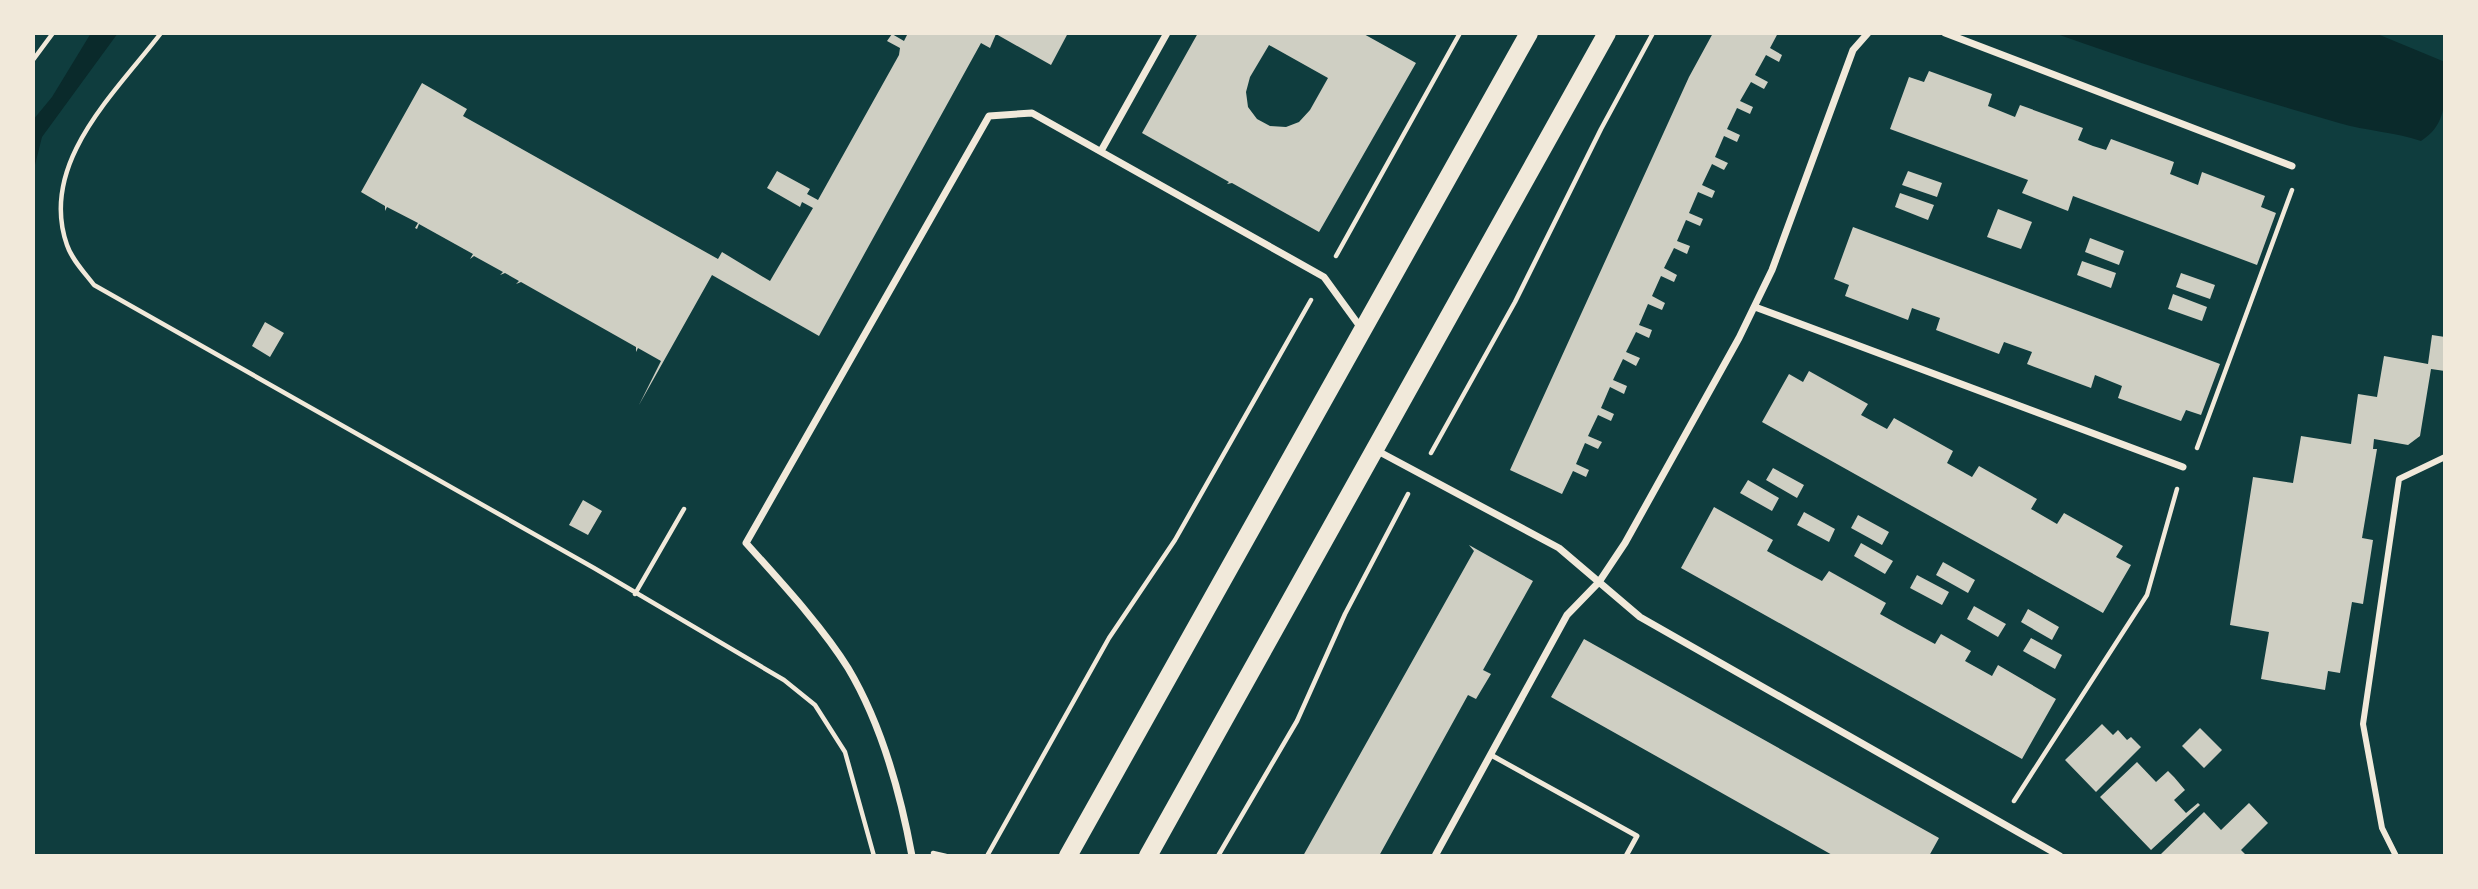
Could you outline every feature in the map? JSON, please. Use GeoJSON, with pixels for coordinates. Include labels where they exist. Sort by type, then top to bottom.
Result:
{"type":"FeatureCollection","features":[{"type":"Feature","properties":{"kind":"main road"},"geometry":{"type":"LineString","coordinates":[[1068,856],[1529,33]]}},
{"type":"Feature","properties":{"kind":"main road"},"geometry":{"type":"LineString","coordinates":[[1148,856],[1607,33]]}},
{"type":"Feature","properties":{"kind":"street"},"geometry":{"type":"LineString","coordinates":[[1101,151],[1167,33]]}},
{"type":"Feature","properties":{"kind":"street"},"geometry":{"type":"LineString","coordinates":[[1435,856],[1567,615],[1599,582],[1626,542],[1755,307],[1772,270],[1853,50],[1868,33]]}},
{"type":"Feature","properties":{"kind":"street"},"geometry":{"type":"LineString","coordinates":[[1945,33],[2292,166]]}},
{"type":"Feature","properties":{"kind":"street"},"geometry":{"type":"LineString","coordinates":[[912,856],[895,778],[873,717],[847,667],[746,543],[989,116],[1032,113],[1324,277],[1363,331]]}},
{"type":"Feature","properties":{"kind":"street"},"geometry":{"type":"LineString","coordinates":[[1755,307],[2183,467]]}},
{"type":"Feature","properties":{"kind":"street"},"geometry":{"type":"LineString","coordinates":[[1374,448],[1559,548],[1640,617],[2001,820],[2060,856]]}},
{"type":"Feature","properties":{"kind":"street"},"geometry":{"type":"LineString","coordinates":[[2396,856],[2382,828],[2363,724],[2399,479],[2445,457]]}},
{"type":"Feature","properties":{"kind":"lane"},"geometry":{"type":"LineString","coordinates":[[1490,755],[1637,836],[1626,856]]}},
{"type":"Feature","properties":{"kind":"path"},"geometry":{"type":"LineString","coordinates":[[33,60],[53,33]]}},
{"type":"Feature","properties":{"kind":"path"},"geometry":{"type":"LineString","coordinates":[[161,33],[86,130],[68,164],[62,198],[66,244],[94,285],[784,680],[816,705],[845,752],[874,856]]}},
{"type":"Feature","properties":{"kind":"path"},"geometry":{"type":"LineString","coordinates":[[987,856],[1109,638],[1175,540],[1460,33]]}},
{"type":"Feature","properties":{"kind":"path"},"geometry":{"type":"LineString","coordinates":[[1218,856],[1297,721],[1345,614],[1516,302],[1595,141],[1653,33]]}},
{"type":"Feature","properties":{"kind":"path"},"geometry":{"type":"LineString","coordinates":[[2001,820],[2147,595],[2183,467],[2196,450],[2296,181],[2292,166]]}},
{"type":"Feature","properties":{"kind":"path"},"geometry":{"type":"LineString","coordinates":[[635,594],[684,509]]}},
{"type":"Feature","properties":{"kind":"water"},"geometry":{"type":"Polygon","coordinates":[[[91,33],[118,33],[42,137],[33,173],[33,120],[52,97],[91,33]]]}},
{"type":"Feature","properties":{"kind":"water"},"geometry":{"type":"Polygon","coordinates":[[[2054,33],[2375,33],[2445,62],[2444,106],[2437,125],[2421,141],[2349,126],[2160,69],[2054,33]]]}},
{"type":"Feature","properties":{"kind":"building"},"geometry":{"type":"Polygon","coordinates":[[[908,33],[1068,33],[1051,65],[996,34],[990,48],[981,43],[819,336],[712,275],[639,405],[661,361],[638,348],[636,352],[636,347],[521,282],[516,284],[519,281],[505,273],[500,275],[503,272],[474,256],[470,259],[473,254],[419,224],[417,229],[415,228],[418,223],[387,207],[385,211],[385,206],[361,192],[422,83],[467,109],[463,116],[718,259],[722,252],[770,281],[813,208],[802,202],[800,207],[767,188],[777,171],[810,189],[807,194],[818,200],[899,55],[900,48],[887,41],[892,34],[904,41],[908,33]]]}},
{"type":"Feature","properties":{"kind":"building"},"geometry":{"type":"Polygon","coordinates":[[[1198,33],[1362,33],[1416,63],[1319,232],[1232,183],[1227,184],[1229,182],[1142,133],[1198,33]],[[1269,45],[1250,77],[1246,92],[1248,107],[1257,119],[1270,126],[1286,127],[1299,122],[1310,110],[1328,78],[1269,45]]]}},
{"type":"Feature","properties":{"kind":"building"},"geometry":{"type":"Polygon","coordinates":[[[1713,33],[1778,33],[1770,48],[1782,55],[1779,62],[1766,55],[1755,75],[1768,82],[1764,89],[1751,82],[1740,101],[1753,107],[1750,114],[1737,108],[1727,129],[1740,135],[1737,142],[1724,136],[1715,157],[1728,163],[1724,170],[1712,164],[1702,185],[1715,191],[1712,198],[1698,192],[1689,213],[1703,219],[1700,226],[1686,220],[1677,241],[1690,246],[1687,254],[1674,248],[1664,268],[1677,275],[1674,282],[1661,276],[1652,296],[1665,303],[1662,310],[1648,304],[1639,325],[1652,330],[1649,338],[1636,332],[1626,352],[1640,358],[1636,366],[1623,359],[1613,380],[1627,386],[1624,394],[1610,387],[1601,408],[1614,414],[1611,421],[1598,415],[1588,436],[1602,442],[1598,449],[1585,443],[1576,464],[1589,470],[1586,477],[1573,471],[1562,494],[1510,470],[1689,77],[1713,33]]]}},
{"type":"Feature","properties":{"kind":"building"},"geometry":{"type":"Polygon","coordinates":[[[1929,71],[1992,94],[1988,106],[2015,117],[2020,105],[2083,128],[2078,140],[2093,146],[2106,150],[2111,139],[2174,162],[2170,174],[2198,185],[2202,172],[2265,196],[2261,207],[2276,213],[2257,265],[2073,196],[2068,211],[2022,193],[2028,180],[1890,129],[1909,77],[1924,82],[1929,71]]]}},
{"type":"Feature","properties":{"kind":"building"},"geometry":{"type":"Polygon","coordinates":[[[1908,171],[1942,183],[1937,197],[1902,185],[1908,171]]]}},
{"type":"Feature","properties":{"kind":"building"},"geometry":{"type":"Polygon","coordinates":[[[1900,193],[1934,205],[1928,220],[1895,207],[1900,193]]]}},
{"type":"Feature","properties":{"kind":"building"},"geometry":{"type":"Polygon","coordinates":[[[1998,209],[2032,222],[2021,249],[1987,237],[1998,209]]]}},
{"type":"Feature","properties":{"kind":"building"},"geometry":{"type":"Polygon","coordinates":[[[1853,227],[2220,364],[2201,415],[2186,410],[2181,421],[2118,398],[2122,386],[2095,375],[2091,388],[2027,364],[2032,352],[2004,342],[1999,354],[1936,330],[1940,318],[1912,308],[1908,320],[1845,296],[1849,285],[1834,279],[1853,227]]]}},
{"type":"Feature","properties":{"kind":"building"},"geometry":{"type":"Polygon","coordinates":[[[2090,238],[2124,251],[2119,265],[2085,252],[2090,238]]]}},
{"type":"Feature","properties":{"kind":"building"},"geometry":{"type":"Polygon","coordinates":[[[2082,261],[2116,273],[2111,288],[2077,275],[2082,261]]]}},
{"type":"Feature","properties":{"kind":"building"},"geometry":{"type":"Polygon","coordinates":[[[2181,273],[2215,285],[2210,299],[2176,287],[2181,273]]]}},
{"type":"Feature","properties":{"kind":"building"},"geometry":{"type":"Polygon","coordinates":[[[2173,294],[2207,307],[2202,321],[2168,309],[2173,294]]]}},
{"type":"Feature","properties":{"kind":"building"},"geometry":{"type":"Polygon","coordinates":[[[265,322],[284,333],[270,357],[252,346],[265,322]]]}},
{"type":"Feature","properties":{"kind":"building"},"geometry":{"type":"Polygon","coordinates":[[[2432,335],[2445,337],[2445,371],[2431,369],[2420,436],[2408,445],[2374,439],[2373,449],[2377,449],[2362,538],[2373,540],[2363,604],[2352,602],[2340,673],[2328,671],[2325,690],[2261,679],[2269,632],[2230,625],[2253,477],[2293,483],[2301,436],[2351,444],[2358,394],[2377,397],[2384,356],[2428,364],[2432,335]]]}},
{"type":"Feature","properties":{"kind":"building"},"geometry":{"type":"Polygon","coordinates":[[[1809,371],[1868,404],[1861,415],[1887,429],[1894,418],[1953,451],[1947,463],[1972,477],[1979,466],[2037,499],[2031,509],[2057,524],[2064,513],[2123,546],[2116,557],[2131,565],[2103,613],[1762,422],[1789,374],[1803,382],[1809,371]]]}},
{"type":"Feature","properties":{"kind":"building"},"geometry":{"type":"Polygon","coordinates":[[[1773,468],[1804,485],[1797,498],[1766,480],[1773,468]]]}},
{"type":"Feature","properties":{"kind":"building"},"geometry":{"type":"Polygon","coordinates":[[[1748,480],[1779,498],[1772,511],[1740,493],[1748,480]]]}},
{"type":"Feature","properties":{"kind":"building"},"geometry":{"type":"Polygon","coordinates":[[[583,500],[602,511],[588,535],[569,525],[583,500]]]}},
{"type":"Feature","properties":{"kind":"building"},"geometry":{"type":"Polygon","coordinates":[[[1714,507],[1773,540],[1767,551],[1822,581],[1829,571],[1886,603],[1880,614],[1935,644],[1941,634],[1971,651],[1965,661],[1992,676],[1998,665],[2056,699],[2022,759],[1681,568],[1714,507]]]}},
{"type":"Feature","properties":{"kind":"building"},"geometry":{"type":"Polygon","coordinates":[[[1804,512],[1835,529],[1829,542],[1797,525],[1804,512]]]}},
{"type":"Feature","properties":{"kind":"building"},"geometry":{"type":"Polygon","coordinates":[[[1858,515],[1889,532],[1882,545],[1851,528],[1858,515]]]}},
{"type":"Feature","properties":{"kind":"building"},"geometry":{"type":"Polygon","coordinates":[[[1861,543],[1893,561],[1885,574],[1854,556],[1861,543]]]}},
{"type":"Feature","properties":{"kind":"building"},"geometry":{"type":"Polygon","coordinates":[[[1469,545],[1533,581],[1483,670],[1491,674],[1476,699],[1468,695],[1379,856],[1303,856],[1474,551],[1469,545]]]}},
{"type":"Feature","properties":{"kind":"building"},"geometry":{"type":"Polygon","coordinates":[[[1943,562],[1975,580],[1968,593],[1936,575],[1943,562]]]}},
{"type":"Feature","properties":{"kind":"building"},"geometry":{"type":"Polygon","coordinates":[[[1917,575],[1949,592],[1942,605],[1910,588],[1917,575]]]}},
{"type":"Feature","properties":{"kind":"building"},"geometry":{"type":"Polygon","coordinates":[[[1974,606],[2006,624],[1998,637],[1967,619],[1974,606]]]}},
{"type":"Feature","properties":{"kind":"building"},"geometry":{"type":"Polygon","coordinates":[[[2028,609],[2059,627],[2052,640],[2021,622],[2028,609]]]}},
{"type":"Feature","properties":{"kind":"building"},"geometry":{"type":"Polygon","coordinates":[[[2031,638],[2062,655],[2055,669],[2023,651],[2031,638]]]}},
{"type":"Feature","properties":{"kind":"building"},"geometry":{"type":"Polygon","coordinates":[[[1584,639],[1939,838],[1929,856],[1834,856],[1551,697],[1584,639]]]}},
{"type":"Feature","properties":{"kind":"building"},"geometry":{"type":"Polygon","coordinates":[[[2102,724],[2113,735],[2118,730],[2127,740],[2131,737],[2141,747],[2096,792],[2065,760],[2102,724]]]}},
{"type":"Feature","properties":{"kind":"building"},"geometry":{"type":"Polygon","coordinates":[[[2200,728],[2222,750],[2204,768],[2182,746],[2200,728]]]}},
{"type":"Feature","properties":{"kind":"building"},"geometry":{"type":"Polygon","coordinates":[[[2137,762],[2156,782],[2168,771],[2174,777],[2185,790],[2174,800],[2186,813],[2198,803],[2200,805],[2151,850],[2100,797],[2137,762]]]}},
{"type":"Feature","properties":{"kind":"building"},"geometry":{"type":"Polygon","coordinates":[[[2249,803],[2268,823],[2241,850],[2247,856],[2161,854],[2204,812],[2221,830],[2249,803]]]}}]}
